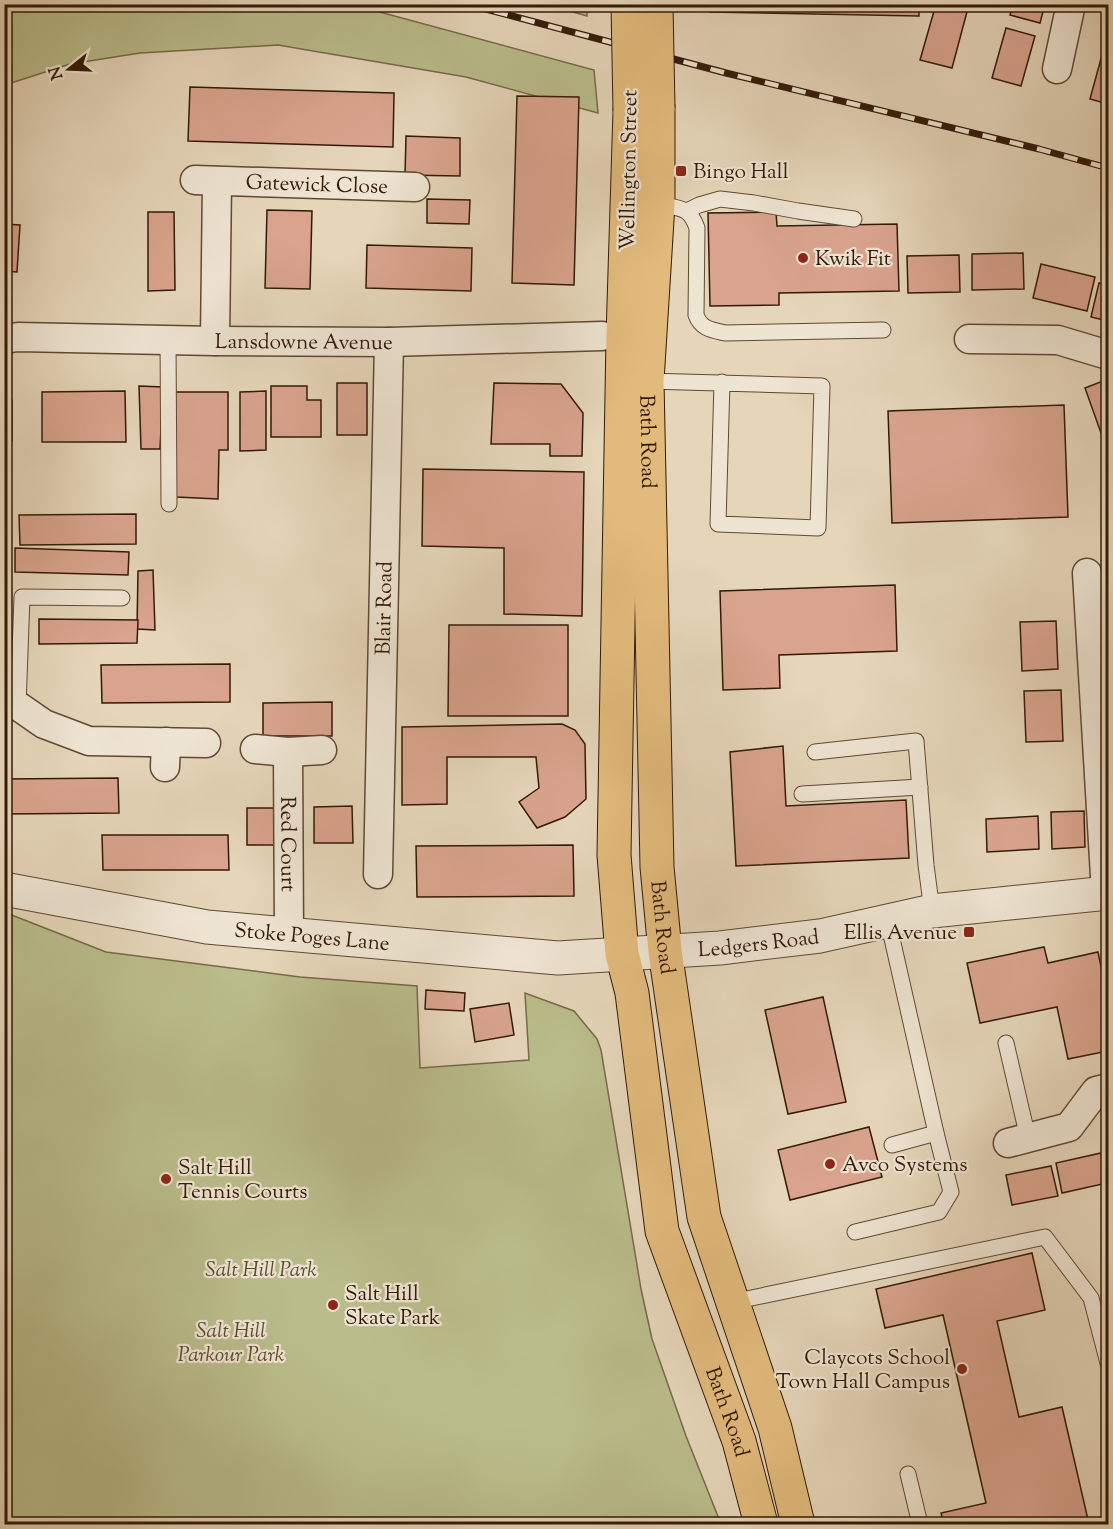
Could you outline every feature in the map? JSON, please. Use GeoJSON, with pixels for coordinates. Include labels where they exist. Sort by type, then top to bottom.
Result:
{"type":"FeatureCollection","features":[{"type":"Feature","properties":{"kind":"main road","name":"Wellington Street"},"geometry":{"type":"LineString","coordinates":[[628,4],[644,110],[673,207],[651,315]]}},
{"type":"Feature","properties":{"kind":"main road","name":"Wellington Street"},"geometry":{"type":"LineString","coordinates":[[613,336],[656,4]]}},
{"type":"Feature","properties":{"kind":"main road","name":"Bath Road"},"geometry":{"type":"LineString","coordinates":[[651,315],[647,381],[657,867],[665,951],[704,1217],[775,1428],[798,1524]]}},
{"type":"Feature","properties":{"kind":"main road","name":"Bath Road"},"geometry":{"type":"LineString","coordinates":[[613,336],[614,855],[622,954],[632,993],[662,1231],[739,1442],[761,1524]]}},
{"type":"Feature","properties":{"kind":"street"},"geometry":{"type":"LineString","coordinates":[[1057,69],[1071,4]]}},
{"type":"Feature","properties":{"kind":"street","name":"Gatewick Close"},"geometry":{"type":"LineString","coordinates":[[215,341],[206,181],[415,187]]}},
{"type":"Feature","properties":{"kind":"street","name":"Lansdowne Avenue"},"geometry":{"type":"LineString","coordinates":[[4,339],[18,337],[389,342],[613,336]]}},
{"type":"Feature","properties":{"kind":"street"},"geometry":{"type":"LineString","coordinates":[[969,339],[1058,340],[1108,355]]}},
{"type":"Feature","properties":{"kind":"street","name":"Blair Road"},"geometry":{"type":"LineString","coordinates":[[378,874],[389,342]]}},
{"type":"Feature","properties":{"kind":"street"},"geometry":{"type":"LineString","coordinates":[[1087,573],[1107,893]]}},
{"type":"Feature","properties":{"kind":"street"},"geometry":{"type":"LineString","coordinates":[[11,703],[44,724],[89,741],[166,754],[206,743]]}},
{"type":"Feature","properties":{"kind":"street"},"geometry":{"type":"LineString","coordinates":[[255,749],[288,752],[322,750]]}},
{"type":"Feature","properties":{"kind":"street","name":"Red Court"},"geometry":{"type":"LineString","coordinates":[[288,752],[289,934]]}},
{"type":"Feature","properties":{"kind":"street","name":"Stoke Poges Lane"},"geometry":{"type":"LineString","coordinates":[[4,889],[207,927],[558,958],[622,954]]}},
{"type":"Feature","properties":{"kind":"street","name":"Ledgers Road"},"geometry":{"type":"LineString","coordinates":[[622,954],[720,948],[820,936],[933,911],[1107,893]]}},
{"type":"Feature","properties":{"kind":"street"},"geometry":{"type":"LineString","coordinates":[[1018,1140],[1068,1127],[1096,1090],[1108,1088]]}},
{"type":"Feature","properties":{"kind":"lane"},"geometry":{"type":"LineString","coordinates":[[673,207],[699,205],[720,200],[754,203],[798,212],[854,219]]}},
{"type":"Feature","properties":{"kind":"lane"},"geometry":{"type":"LineString","coordinates":[[673,207],[693,217],[697,228],[696,315],[699,322],[706,328],[725,333],[883,330]]}},
{"type":"Feature","properties":{"kind":"lane"},"geometry":{"type":"LineString","coordinates":[[168,340],[169,504]]}},
{"type":"Feature","properties":{"kind":"lane"},"geometry":{"type":"LineString","coordinates":[[647,381],[722,382],[822,386],[818,528],[718,524],[722,382]]}},
{"type":"Feature","properties":{"kind":"lane"},"geometry":{"type":"LineString","coordinates":[[11,703],[16,612],[22,597],[122,598]]}},
{"type":"Feature","properties":{"kind":"lane"},"geometry":{"type":"LineString","coordinates":[[815,752],[916,741],[926,865],[933,911]]}},
{"type":"Feature","properties":{"kind":"lane"},"geometry":{"type":"LineString","coordinates":[[801,794],[920,787]]}},
{"type":"Feature","properties":{"kind":"lane"},"geometry":{"type":"LineString","coordinates":[[855,1232],[939,1212],[951,1192],[888,921]]}},
{"type":"Feature","properties":{"kind":"lane"},"geometry":{"type":"LineString","coordinates":[[1006,1043],[1018,1140]]}},
{"type":"Feature","properties":{"kind":"lane"},"geometry":{"type":"LineString","coordinates":[[892,1145],[936,1134]]}},
{"type":"Feature","properties":{"kind":"lane"},"geometry":{"type":"LineString","coordinates":[[732,1302],[1045,1237],[1091,1298],[1108,1363]]}},
{"type":"Feature","properties":{"kind":"lane"},"geometry":{"type":"LineString","coordinates":[[908,1474],[920,1524]]}},
{"type":"Feature","properties":{"kind":"green space"},"geometry":{"type":"Polygon","coordinates":[[[4,5],[354,5],[594,70],[598,113],[466,77],[278,45],[140,53],[70,64],[5,85],[4,5]]]}},
{"type":"Feature","properties":{"kind":"green space"},"geometry":{"type":"Polygon","coordinates":[[[548,5],[587,5],[587,16],[548,5]]]}},
{"type":"Feature","properties":{"kind":"green space","name":"Salt Hill Park"},"geometry":{"type":"Polygon","coordinates":[[[4,912],[106,952],[300,977],[417,986],[420,1068],[529,1060],[525,993],[574,1011],[597,1039],[601,1050],[641,1289],[652,1339],[686,1436],[721,1524],[5,1524],[4,912]]]}},
{"type":"Feature","properties":{"kind":"building"},"geometry":{"type":"Polygon","coordinates":[[[710,4],[919,4],[919,16],[710,12],[710,4]]]}},
{"type":"Feature","properties":{"kind":"building"},"geometry":{"type":"Polygon","coordinates":[[[936,4],[955,4],[968,8],[952,68],[920,60],[936,4]]]}},
{"type":"Feature","properties":{"kind":"building"},"geometry":{"type":"Polygon","coordinates":[[[1013,4],[1045,4],[1040,23],[1010,15],[1013,4]]]}},
{"type":"Feature","properties":{"kind":"building"},"geometry":{"type":"Polygon","coordinates":[[[1006,28],[1035,36],[1021,86],[992,78],[1006,28]]]}},
{"type":"Feature","properties":{"kind":"building"},"geometry":{"type":"Polygon","coordinates":[[[1108,33],[1108,104],[1090,99],[1108,33]]]}},
{"type":"Feature","properties":{"kind":"building"},"geometry":{"type":"Polygon","coordinates":[[[190,87],[394,93],[393,147],[188,141],[190,87]]]}},
{"type":"Feature","properties":{"kind":"building"},"geometry":{"type":"Polygon","coordinates":[[[517,96],[579,97],[574,285],[512,283],[517,96]]]}},
{"type":"Feature","properties":{"kind":"building"},"geometry":{"type":"Polygon","coordinates":[[[406,136],[460,138],[460,176],[405,175],[406,136]]]}},
{"type":"Feature","properties":{"kind":"building"},"geometry":{"type":"Polygon","coordinates":[[[427,199],[470,200],[469,224],[427,223],[427,199]]]}},
{"type":"Feature","properties":{"kind":"building"},"geometry":{"type":"Polygon","coordinates":[[[267,210],[312,211],[310,289],[265,288],[267,210]]]}},
{"type":"Feature","properties":{"kind":"building"},"geometry":{"type":"Polygon","coordinates":[[[148,212],[174,212],[175,290],[148,291],[148,212]]]}},
{"type":"Feature","properties":{"kind":"building","name":"Kwik Fit"},"geometry":{"type":"Polygon","coordinates":[[[776,212],[777,226],[897,224],[899,291],[779,293],[779,305],[710,306],[708,213],[776,212]]]}},
{"type":"Feature","properties":{"kind":"building"},"geometry":{"type":"Polygon","coordinates":[[[4,224],[20,225],[17,272],[4,271],[4,224]]]}},
{"type":"Feature","properties":{"kind":"building"},"geometry":{"type":"Polygon","coordinates":[[[367,245],[472,248],[471,291],[366,288],[367,245]]]}},
{"type":"Feature","properties":{"kind":"building"},"geometry":{"type":"Polygon","coordinates":[[[1023,253],[1024,289],[972,290],[972,254],[1023,253]]]}},
{"type":"Feature","properties":{"kind":"building"},"geometry":{"type":"Polygon","coordinates":[[[959,255],[960,292],[908,293],[907,256],[959,255]]]}},
{"type":"Feature","properties":{"kind":"building"},"geometry":{"type":"Polygon","coordinates":[[[1041,264],[1095,277],[1087,311],[1033,298],[1041,264]]]}},
{"type":"Feature","properties":{"kind":"building"},"geometry":{"type":"Polygon","coordinates":[[[1099,283],[1108,285],[1108,321],[1091,317],[1099,283]]]}},
{"type":"Feature","properties":{"kind":"building"},"geometry":{"type":"Polygon","coordinates":[[[1108,379],[1108,430],[1101,433],[1085,388],[1108,379]]]}},
{"type":"Feature","properties":{"kind":"building"},"geometry":{"type":"Polygon","coordinates":[[[337,383],[367,383],[367,435],[337,435],[337,383]]]}},
{"type":"Feature","properties":{"kind":"building"},"geometry":{"type":"Polygon","coordinates":[[[494,383],[561,384],[583,413],[582,456],[550,456],[550,444],[491,444],[494,383]]]}},
{"type":"Feature","properties":{"kind":"building"},"geometry":{"type":"Polygon","coordinates":[[[139,386],[163,387],[160,449],[141,449],[139,386]]]}},
{"type":"Feature","properties":{"kind":"building"},"geometry":{"type":"Polygon","coordinates":[[[271,386],[307,386],[307,400],[321,400],[321,437],[271,437],[271,386]]]}},
{"type":"Feature","properties":{"kind":"building"},"geometry":{"type":"Polygon","coordinates":[[[125,391],[126,442],[42,442],[42,392],[125,391]]]}},
{"type":"Feature","properties":{"kind":"building"},"geometry":{"type":"Polygon","coordinates":[[[266,391],[266,450],[240,451],[240,392],[266,391]]]}},
{"type":"Feature","properties":{"kind":"building"},"geometry":{"type":"Polygon","coordinates":[[[173,392],[228,392],[228,450],[219,450],[218,499],[176,497],[173,392]]]}},
{"type":"Feature","properties":{"kind":"building"},"geometry":{"type":"Polygon","coordinates":[[[4,400],[12,400],[12,441],[4,441],[4,400]]]}},
{"type":"Feature","properties":{"kind":"building"},"geometry":{"type":"Polygon","coordinates":[[[1064,405],[1068,517],[892,523],[888,411],[1064,405]]]}},
{"type":"Feature","properties":{"kind":"building"},"geometry":{"type":"Polygon","coordinates":[[[423,469],[584,472],[582,616],[504,614],[504,548],[422,546],[423,469]]]}},
{"type":"Feature","properties":{"kind":"building"},"geometry":{"type":"Polygon","coordinates":[[[136,514],[136,544],[20,545],[19,515],[136,514]]]}},
{"type":"Feature","properties":{"kind":"building"},"geometry":{"type":"Polygon","coordinates":[[[15,548],[129,552],[128,575],[15,572],[15,548]]]}},
{"type":"Feature","properties":{"kind":"building"},"geometry":{"type":"Polygon","coordinates":[[[153,570],[155,630],[137,629],[138,571],[153,570]]]}},
{"type":"Feature","properties":{"kind":"building"},"geometry":{"type":"Polygon","coordinates":[[[895,585],[897,651],[779,655],[780,688],[723,690],[720,591],[895,585]]]}},
{"type":"Feature","properties":{"kind":"building"},"geometry":{"type":"Polygon","coordinates":[[[39,619],[138,620],[137,643],[39,644],[39,619]]]}},
{"type":"Feature","properties":{"kind":"building"},"geometry":{"type":"Polygon","coordinates":[[[1056,621],[1058,669],[1022,671],[1020,622],[1056,621]]]}},
{"type":"Feature","properties":{"kind":"building"},"geometry":{"type":"Polygon","coordinates":[[[449,625],[568,625],[568,716],[448,716],[449,625]]]}},
{"type":"Feature","properties":{"kind":"building"},"geometry":{"type":"Polygon","coordinates":[[[230,664],[230,702],[102,703],[101,665],[230,664]]]}},
{"type":"Feature","properties":{"kind":"building"},"geometry":{"type":"Polygon","coordinates":[[[1061,690],[1063,741],[1026,742],[1024,691],[1061,690]]]}},
{"type":"Feature","properties":{"kind":"building"},"geometry":{"type":"Polygon","coordinates":[[[332,702],[332,736],[263,736],[263,703],[332,702]]]}},
{"type":"Feature","properties":{"kind":"building"},"geometry":{"type":"Polygon","coordinates":[[[562,724],[575,730],[585,744],[586,799],[565,817],[537,828],[519,802],[539,788],[536,757],[447,757],[447,804],[402,805],[402,727],[562,724]]]}},
{"type":"Feature","properties":{"kind":"building"},"geometry":{"type":"Polygon","coordinates":[[[783,746],[786,806],[906,800],[909,858],[736,866],[730,752],[783,746]]]}},
{"type":"Feature","properties":{"kind":"building"},"geometry":{"type":"Polygon","coordinates":[[[118,778],[119,813],[4,814],[4,779],[118,778]]]}},
{"type":"Feature","properties":{"kind":"building"},"geometry":{"type":"Polygon","coordinates":[[[352,806],[353,843],[314,843],[314,807],[352,806]]]}},
{"type":"Feature","properties":{"kind":"building"},"geometry":{"type":"Polygon","coordinates":[[[247,808],[285,808],[286,845],[247,845],[247,808]]]}},
{"type":"Feature","properties":{"kind":"building"},"geometry":{"type":"Polygon","coordinates":[[[1084,811],[1085,847],[1052,849],[1051,812],[1084,811]]]}},
{"type":"Feature","properties":{"kind":"building"},"geometry":{"type":"Polygon","coordinates":[[[1038,816],[1039,849],[987,852],[986,819],[1038,816]]]}},
{"type":"Feature","properties":{"kind":"building"},"geometry":{"type":"Polygon","coordinates":[[[102,835],[228,835],[229,870],[103,870],[102,835]]]}},
{"type":"Feature","properties":{"kind":"building"},"geometry":{"type":"Polygon","coordinates":[[[573,845],[574,896],[417,897],[416,846],[573,845]]]}},
{"type":"Feature","properties":{"kind":"building"},"geometry":{"type":"Polygon","coordinates":[[[1044,947],[1048,963],[1098,952],[1108,1000],[1108,1051],[1068,1059],[1057,1007],[980,1023],[967,963],[1044,947]]]}},
{"type":"Feature","properties":{"kind":"building"},"geometry":{"type":"Polygon","coordinates":[[[426,990],[465,993],[464,1011],[425,1009],[426,990]]]}},
{"type":"Feature","properties":{"kind":"building"},"geometry":{"type":"Polygon","coordinates":[[[823,997],[846,1102],[788,1114],[765,1010],[823,997]]]}},
{"type":"Feature","properties":{"kind":"building"},"geometry":{"type":"Polygon","coordinates":[[[509,1003],[514,1035],[475,1042],[470,1009],[509,1003]]]}},
{"type":"Feature","properties":{"kind":"building","name":"Avco Systems"},"geometry":{"type":"Polygon","coordinates":[[[869,1127],[882,1177],[790,1200],[778,1150],[869,1127]]]}},
{"type":"Feature","properties":{"kind":"building"},"geometry":{"type":"Polygon","coordinates":[[[1101,1153],[1107,1183],[1062,1193],[1056,1163],[1101,1153]]]}},
{"type":"Feature","properties":{"kind":"building"},"geometry":{"type":"Polygon","coordinates":[[[1051,1166],[1058,1196],[1012,1205],[1006,1175],[1051,1166]]]}},
{"type":"Feature","properties":{"kind":"building"},"geometry":{"type":"Polygon","coordinates":[[[1032,1253],[1045,1310],[997,1321],[1019,1417],[1062,1407],[1089,1524],[944,1524],[941,1513],[986,1503],[943,1315],[885,1328],[876,1289],[1032,1253]]]}},
{"type":"Feature","properties":{"kind":"railway"},"geometry":{"type":"LineString","coordinates":[[467,4],[726,73],[1108,168]]}},
{"type":"Feature","properties":{"kind":"place","name":"Bingo Hall"},"geometry":{"type":"Point","coordinates":[681,171]}},
{"type":"Feature","properties":{"kind":"place","name":"Kwik Fit"},"geometry":{"type":"Point","coordinates":[803,258]}},
{"type":"Feature","properties":{"kind":"place","name":"Ellis Avenue"},"geometry":{"type":"Point","coordinates":[969,932]}},
{"type":"Feature","properties":{"kind":"place","name":"Avco Systems"},"geometry":{"type":"Point","coordinates":[830,1164]}},
{"type":"Feature","properties":{"kind":"place","name":"Salt Hill Tennis Courts"},"geometry":{"type":"Point","coordinates":[166,1179]}},
{"type":"Feature","properties":{"kind":"place","name":"Salt Hill Skate Park"},"geometry":{"type":"Point","coordinates":[333,1305]}},
{"type":"Feature","properties":{"kind":"place","name":"Claycots School Town Hall Campus"},"geometry":{"type":"Point","coordinates":[962,1369]}},
{"type":"Feature","properties":{"kind":"park label","name":"Salt Hill Parkour Park"},"geometry":{"type":"Point","coordinates":[231,1342]}}]}
